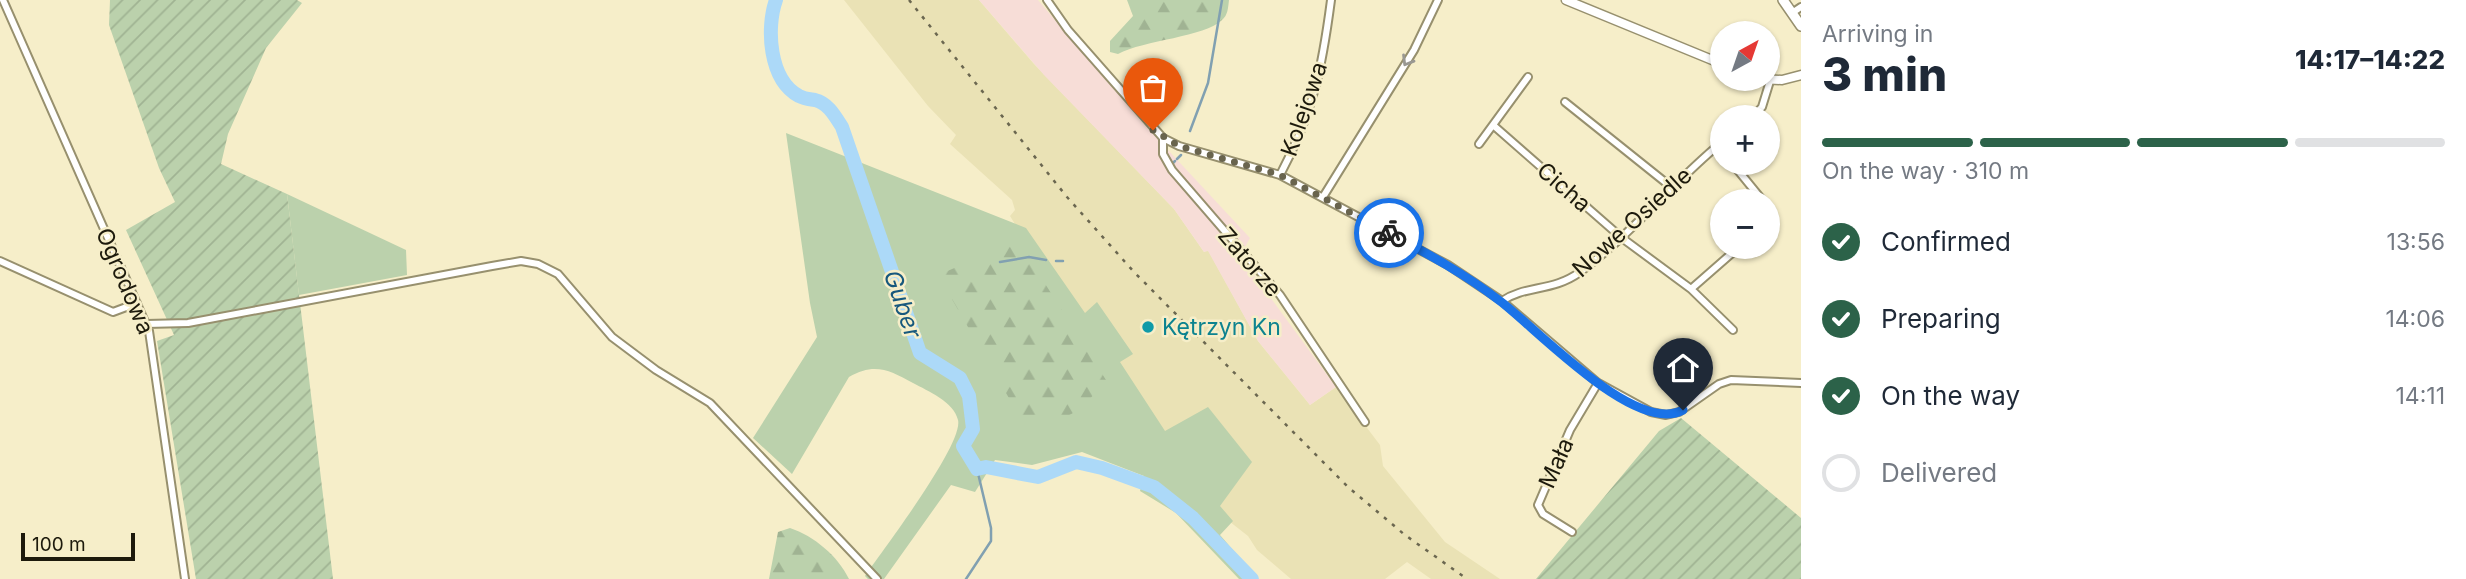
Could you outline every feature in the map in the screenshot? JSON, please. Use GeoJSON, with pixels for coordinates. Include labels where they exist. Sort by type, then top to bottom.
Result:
{"type":"FeatureCollection","features":[{"type":"Feature","properties":{"kind":"main road"},"geometry":{"type":"LineString","coordinates":[[1783,0],[1801,26]]}},
{"type":"Feature","properties":{"kind":"street","name":"Ogrodowa"},"geometry":{"type":"LineString","coordinates":[[3,0],[146,324],[157,377],[185,579]]}},
{"type":"Feature","properties":{"kind":"street"},"geometry":{"type":"LineString","coordinates":[[1047,0],[1068,30],[1163,138],[1179,146],[1280,175],[1448,265],[1502,302],[1598,383],[1651,412],[1671,415],[1683,410],[1719,384],[1731,380],[1801,383]]}},
{"type":"Feature","properties":{"kind":"street","name":"Kolejowa"},"geometry":{"type":"LineString","coordinates":[[1280,175],[1299,139],[1322,70],[1331,0]]}},
{"type":"Feature","properties":{"kind":"street"},"geometry":{"type":"LineString","coordinates":[[1322,197],[1414,50],[1438,0]]}},
{"type":"Feature","properties":{"kind":"street"},"geometry":{"type":"LineString","coordinates":[[1566,0],[1710,59]]}},
{"type":"Feature","properties":{"kind":"street"},"geometry":{"type":"LineString","coordinates":[[1792,13],[1801,7]]}},
{"type":"Feature","properties":{"kind":"street"},"geometry":{"type":"LineString","coordinates":[[1780,79],[1801,75]]}},
{"type":"Feature","properties":{"kind":"street"},"geometry":{"type":"LineString","coordinates":[[1479,144],[1528,77]]}},
{"type":"Feature","properties":{"kind":"street"},"geometry":{"type":"LineString","coordinates":[[1565,102],[1670,186]]}},
{"type":"Feature","properties":{"kind":"street","name":"Cicha"},"geometry":{"type":"LineString","coordinates":[[1493,125],[1622,238],[1691,289],[1733,330]]}},
{"type":"Feature","properties":{"kind":"street","name":"Zatorze"},"geometry":{"type":"LineString","coordinates":[[1163,138],[1163,154],[1172,170],[1280,295],[1364,422]]}},
{"type":"Feature","properties":{"kind":"street","name":"Nowe Osiedle"},"geometry":{"type":"LineString","coordinates":[[1502,302],[1512,294],[1563,283],[1622,238],[1670,186],[1710,154]]}},
{"type":"Feature","properties":{"kind":"street"},"geometry":{"type":"LineString","coordinates":[[1742,175],[1753,189]]}},
{"type":"Feature","properties":{"kind":"street"},"geometry":{"type":"LineString","coordinates":[[1691,289],[1725,259]]}},
{"type":"Feature","properties":{"kind":"street"},"geometry":{"type":"LineString","coordinates":[[0,261],[113,312],[137,303]]}},
{"type":"Feature","properties":{"kind":"street"},"geometry":{"type":"LineString","coordinates":[[146,324],[188,323],[492,265],[521,261],[538,264],[558,274],[612,337],[656,370],[710,403],[877,579]]}},
{"type":"Feature","properties":{"kind":"street","name":"Mała"},"geometry":{"type":"LineString","coordinates":[[1572,532],[1543,514],[1538,505],[1570,429],[1598,383]]}},
{"type":"Feature","properties":{"kind":"shaded area"},"geometry":{"type":"Polygon","coordinates":[[[844,0],[979,0],[1034,64],[1174,209],[1204,252],[1208,250],[1258,341],[1310,405],[1336,387],[1380,445],[1383,466],[1445,542],[1500,579],[1431,579],[1407,562],[1385,579],[1291,579],[1257,550],[1248,536],[1169,474],[1010,216],[1015,210],[1012,200],[950,144],[956,135],[928,106],[844,0]]]}},
{"type":"Feature","properties":{"kind":"shaded area"},"geometry":{"type":"Polygon","coordinates":[[[979,0],[1038,0],[1141,121],[1250,238],[1240,256],[1336,387],[1310,405],[1258,341],[1208,251],[1204,252],[1174,209],[1044,75],[979,0]]]}},
{"type":"Feature","properties":{"kind":"green space"},"geometry":{"type":"Polygon","coordinates":[[[110,0],[297,0],[302,3],[266,48],[228,134],[221,164],[287,194],[333,579],[196,579],[157,341],[174,335],[126,230],[175,202],[159,168],[109,25],[110,0]]]}},
{"type":"Feature","properties":{"kind":"green space"},"geometry":{"type":"Polygon","coordinates":[[[1127,0],[1229,0],[1225,16],[1214,26],[1118,54],[1110,52],[1110,41],[1133,16],[1127,0]]]}},
{"type":"Feature","properties":{"kind":"green space"},"geometry":{"type":"Polygon","coordinates":[[[786,133],[1026,228],[1085,313],[1097,302],[1133,354],[1120,362],[1165,431],[1208,407],[1252,462],[1220,506],[1233,521],[1220,535],[1258,579],[1239,579],[1176,513],[1140,491],[1144,476],[1082,452],[1032,465],[995,460],[975,492],[951,485],[884,579],[868,579],[865,576],[936,473],[956,433],[958,420],[946,402],[933,393],[897,374],[874,369],[849,377],[792,474],[753,438],[817,337],[786,133]]]}},
{"type":"Feature","properties":{"kind":"green space"},"geometry":{"type":"Polygon","coordinates":[[[287,194],[406,250],[407,275],[299,295],[287,194]]]}},
{"type":"Feature","properties":{"kind":"green space"},"geometry":{"type":"Polygon","coordinates":[[[1018,241],[1106,380],[1079,409],[1061,418],[1021,419],[938,275],[1018,241]]]}},
{"type":"Feature","properties":{"kind":"green space"},"geometry":{"type":"Polygon","coordinates":[[[1681,418],[1801,518],[1801,579],[1536,579],[1659,431],[1681,418]]]}},
{"type":"Feature","properties":{"kind":"green space"},"geometry":{"type":"Polygon","coordinates":[[[790,528],[808,536],[824,548],[839,562],[849,579],[769,579],[778,532],[790,528]]]}},
{"type":"Feature","properties":{"kind":"waterway","name":"Guber"},"geometry":{"type":"LineString","coordinates":[[776,0],[771,38],[772,52],[781,78],[801,97],[824,104],[842,127],[920,353],[960,378],[969,396],[973,429],[963,446],[977,469],[986,467],[1038,477],[1076,462],[1102,468],[1154,487],[1193,518],[1252,579]]}},
{"type":"Feature","properties":{"kind":"waterway"},"geometry":{"type":"LineString","coordinates":[[1190,131],[1208,83],[1222,0]]}},
{"type":"Feature","properties":{"kind":"waterway"},"geometry":{"type":"LineString","coordinates":[[1177,159],[1181,155]]}},
{"type":"Feature","properties":{"kind":"waterway"},"geometry":{"type":"LineString","coordinates":[[1000,262],[1029,257],[1046,260]]}},
{"type":"Feature","properties":{"kind":"waterway"},"geometry":{"type":"LineString","coordinates":[[1056,261],[1063,261]]}},
{"type":"Feature","properties":{"kind":"waterway"},"geometry":{"type":"LineString","coordinates":[[966,579],[991,541],[991,528],[977,469]]}},
{"type":"Feature","properties":{"kind":"railway"},"geometry":{"type":"LineString","coordinates":[[909,0],[1067,197],[1134,272],[1348,487],[1405,535],[1467,579]]}},
{"type":"Feature","properties":{"kind":"way so far"},"geometry":{"type":"LineString","coordinates":[[1153,130],[1179,146],[1280,175],[1389,233]]}},
{"type":"Feature","properties":{"kind":"place","name":"Kętrzyn Kn"},"geometry":{"type":"Point","coordinates":[1148,327]}},
{"type":"Feature","properties":{"kind":"route"},"geometry":{"type":"LineString","coordinates":[[1389,233],[1448,265],[1487,291],[1598,383],[1651,412],[1671,415],[1683,410]]}}]}
